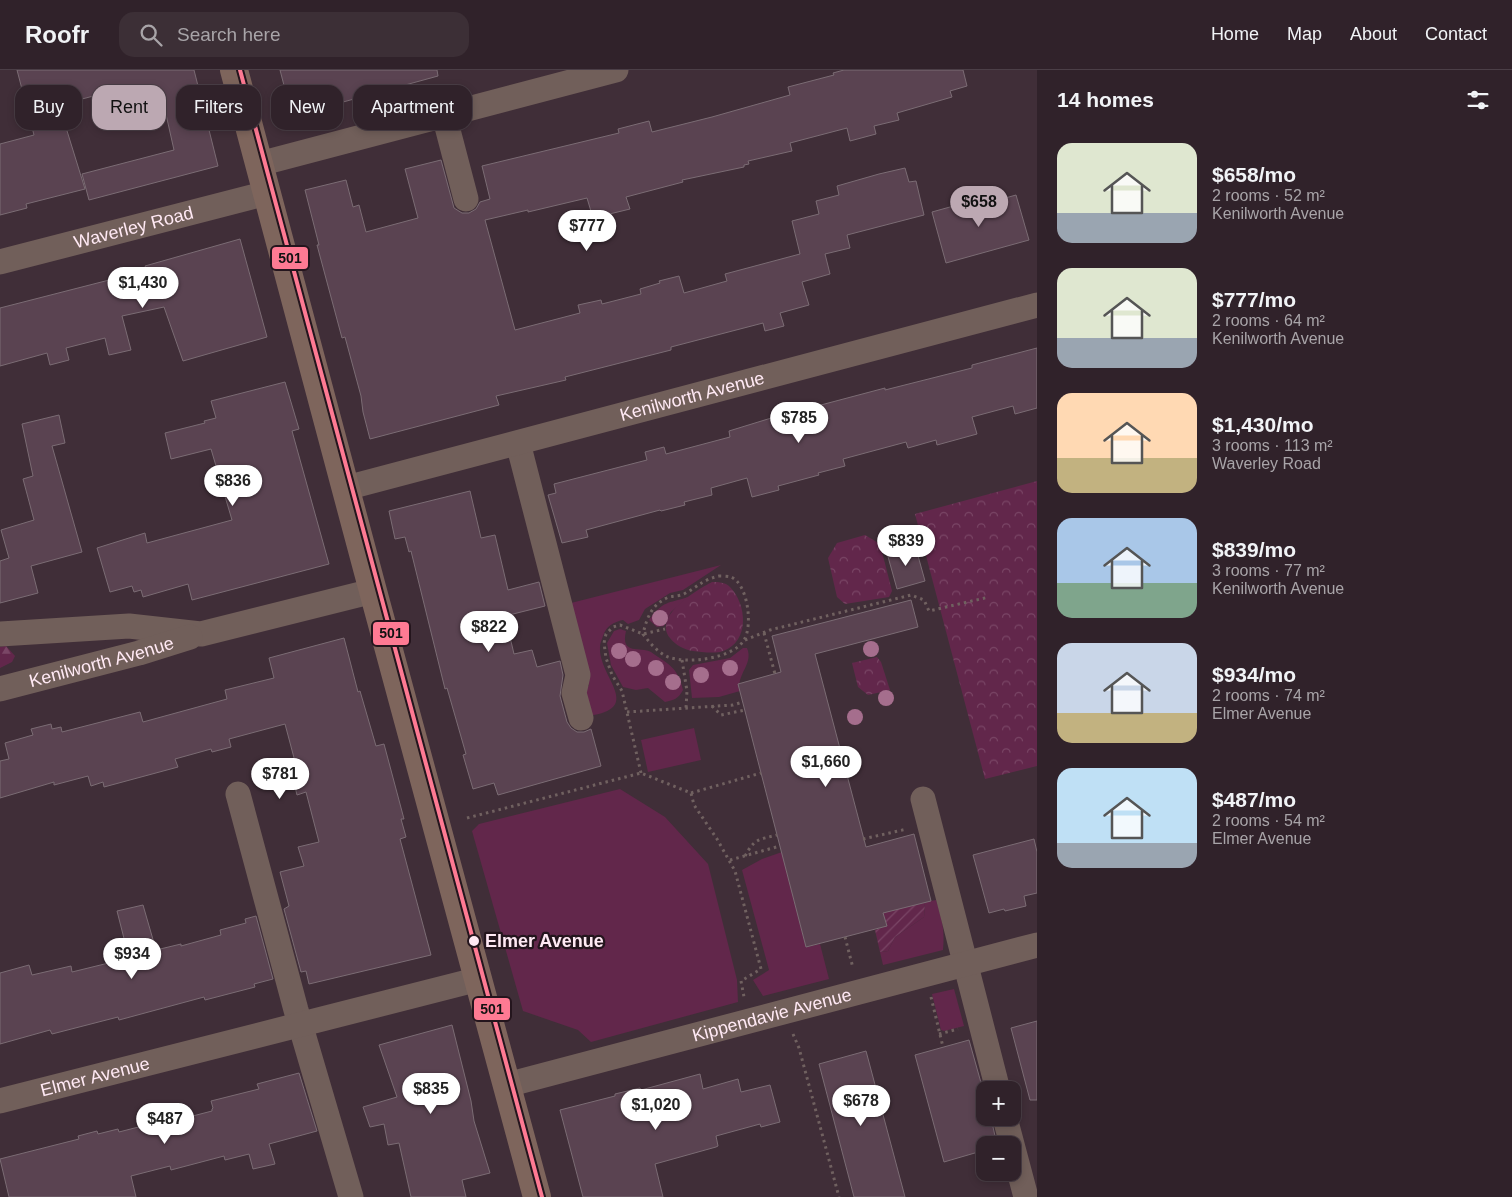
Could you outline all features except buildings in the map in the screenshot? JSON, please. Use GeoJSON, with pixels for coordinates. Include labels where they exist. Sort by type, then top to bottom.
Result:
{"type":"FeatureCollection","features":[{"type":"Feature","properties":{"kind":"main road"},"geometry":{"type":"LineString","coordinates":[[234,70],[537,1197]]}},
{"type":"Feature","properties":{"kind":"street"},"geometry":{"type":"LineString","coordinates":[[472,108],[616,70]]}},
{"type":"Feature","properties":{"kind":"street"},"geometry":{"type":"LineString","coordinates":[[259,164],[387,130]]}},
{"type":"Feature","properties":{"kind":"street"},"geometry":{"type":"LineString","coordinates":[[448,130],[466,199]]}},
{"type":"Feature","properties":{"kind":"street","name":"Waverley Road"},"geometry":{"type":"LineString","coordinates":[[0,262],[267,193]]}},
{"type":"Feature","properties":{"kind":"street","name":"Kenilworth Avenue"},"geometry":{"type":"LineString","coordinates":[[346,488],[1037,305]]}},
{"type":"Feature","properties":{"kind":"street"},"geometry":{"type":"LineString","coordinates":[[518,443],[578,675],[574,693],[581,718]]}},
{"type":"Feature","properties":{"kind":"street","name":"Kenilworth Avenue"},"geometry":{"type":"LineString","coordinates":[[0,690],[202,634],[373,591]]}},
{"type":"Feature","properties":{"kind":"street","name":"Kenilworth Avenue"},"geometry":{"type":"LineString","coordinates":[[0,634],[130,626],[202,634]]}},
{"type":"Feature","properties":{"kind":"street"},"geometry":{"type":"LineString","coordinates":[[238,794],[300,1023],[351,1197]]}},
{"type":"Feature","properties":{"kind":"street"},"geometry":{"type":"LineString","coordinates":[[923,799],[996,1081]]}},
{"type":"Feature","properties":{"kind":"street","name":"Kippendavie Avenue"},"geometry":{"type":"LineString","coordinates":[[507,1084],[1037,945]]}},
{"type":"Feature","properties":{"kind":"street","name":"Elmer Avenue"},"geometry":{"type":"LineString","coordinates":[[0,1101],[300,1023],[479,980]]}},
{"type":"Feature","properties":{"kind":"street"},"geometry":{"type":"LineString","coordinates":[[1008,1126],[1026,1197]]}},
{"type":"Feature","properties":{"kind":"path"},"geometry":{"type":"LineString","coordinates":[[643,634],[646,617],[658,604],[669,597],[682,595],[707,579],[719,576],[730,577],[739,584],[746,597],[749,623],[744,640]]}},
{"type":"Feature","properties":{"kind":"path"},"geometry":{"type":"LineString","coordinates":[[641,773],[622,691],[612,675],[606,658],[604,643],[606,634],[612,627],[620,625],[643,634],[654,648],[667,657],[682,660],[722,655],[734,650],[744,640],[764,632],[911,595],[924,600],[929,611],[989,597]]}},
{"type":"Feature","properties":{"kind":"path"},"geometry":{"type":"LineString","coordinates":[[643,634],[665,629]]}},
{"type":"Feature","properties":{"kind":"path"},"geometry":{"type":"LineString","coordinates":[[764,632],[775,674]]}},
{"type":"Feature","properties":{"kind":"path"},"geometry":{"type":"LineString","coordinates":[[682,660],[687,691],[686,708]]}},
{"type":"Feature","properties":{"kind":"path"},"geometry":{"type":"LineString","coordinates":[[627,712],[733,705],[743,702]]}},
{"type":"Feature","properties":{"kind":"path"},"geometry":{"type":"LineString","coordinates":[[712,706],[721,715],[745,710]]}},
{"type":"Feature","properties":{"kind":"path"},"geometry":{"type":"LineString","coordinates":[[467,818],[641,773],[690,793],[761,774]]}},
{"type":"Feature","properties":{"kind":"path"},"geometry":{"type":"LineString","coordinates":[[690,793],[694,804],[735,871],[761,969],[742,981],[746,1005]]}},
{"type":"Feature","properties":{"kind":"path"},"geometry":{"type":"LineString","coordinates":[[864,839],[891,833]]}},
{"type":"Feature","properties":{"kind":"path"},"geometry":{"type":"LineString","coordinates":[[745,856],[752,843],[777,836]]}},
{"type":"Feature","properties":{"kind":"path"},"geometry":{"type":"LineString","coordinates":[[730,860],[780,846]]}},
{"type":"Feature","properties":{"kind":"path"},"geometry":{"type":"LineString","coordinates":[[845,937],[855,976]]}},
{"type":"Feature","properties":{"kind":"path"},"geometry":{"type":"LineString","coordinates":[[929,992],[943,1047]]}},
{"type":"Feature","properties":{"kind":"path"},"geometry":{"type":"LineString","coordinates":[[790,1028],[800,1048],[839,1197]]}},
{"type":"Feature","properties":{"kind":"green space"},"geometry":{"type":"Polygon","coordinates":[[[1037,481],[1037,766],[985,779],[915,514],[1037,481]]]}},
{"type":"Feature","properties":{"kind":"green space"},"geometry":{"type":"Polygon","coordinates":[[[865,535],[880,544],[892,591],[889,597],[845,604],[837,597],[828,558],[837,543],[865,535]]]}},
{"type":"Feature","properties":{"kind":"green space"},"geometry":{"type":"Polygon","coordinates":[[[721,565],[683,590],[670,593],[645,609],[639,620],[628,624],[623,620],[608,627],[600,644],[601,658],[617,699],[614,706],[604,712],[587,716],[580,689],[589,686],[567,604],[721,565]]]}},
{"type":"Feature","properties":{"kind":"green space"},"geometry":{"type":"Polygon","coordinates":[[[712,582],[726,584],[736,594],[742,612],[742,631],[738,640],[732,646],[720,652],[700,652],[684,648],[670,638],[666,630],[667,621],[678,605],[696,591],[712,582]]]}},
{"type":"Feature","properties":{"kind":"green space"},"geometry":{"type":"Polygon","coordinates":[[[688,597],[671,612],[664,626],[657,627],[649,620],[662,606],[688,597]]]}},
{"type":"Feature","properties":{"kind":"green space"},"geometry":{"type":"Polygon","coordinates":[[[620,629],[626,631],[625,639],[629,647],[651,652],[675,671],[683,690],[677,697],[665,702],[648,688],[636,690],[623,687],[611,665],[607,643],[614,631],[620,629]]]}},
{"type":"Feature","properties":{"kind":"green space"},"geometry":{"type":"Polygon","coordinates":[[[6,646],[15,656],[12,662],[0,668],[0,647],[6,646]]]}},
{"type":"Feature","properties":{"kind":"green space"},"geometry":{"type":"Polygon","coordinates":[[[743,648],[747,648],[749,654],[747,664],[740,679],[740,691],[719,697],[692,698],[689,670],[693,665],[730,658],[743,648]]]}},
{"type":"Feature","properties":{"kind":"green space"},"geometry":{"type":"Polygon","coordinates":[[[877,657],[881,662],[890,690],[868,695],[858,687],[852,663],[877,657]]]}},
{"type":"Feature","properties":{"kind":"green space"},"geometry":{"type":"Polygon","coordinates":[[[694,728],[701,760],[648,772],[641,740],[694,728]]]}},
{"type":"Feature","properties":{"kind":"green space"},"geometry":{"type":"Polygon","coordinates":[[[620,789],[665,817],[708,864],[737,980],[738,1002],[591,1042],[578,1030],[523,1011],[472,831],[479,824],[620,789]]]}},
{"type":"Feature","properties":{"kind":"green space"},"geometry":{"type":"Polygon","coordinates":[[[782,852],[806,947],[820,944],[829,979],[763,996],[753,980],[769,970],[742,870],[762,859],[782,852]]]}},
{"type":"Feature","properties":{"kind":"green space"},"geometry":{"type":"Polygon","coordinates":[[[936,900],[944,936],[943,950],[883,965],[880,952],[888,951],[895,937],[924,917],[925,902],[936,900]]]}},
{"type":"Feature","properties":{"kind":"green space"},"geometry":{"type":"Polygon","coordinates":[[[925,902],[924,917],[895,937],[888,951],[880,952],[875,930],[887,926],[883,913],[925,902]]]}},
{"type":"Feature","properties":{"kind":"green space"},"geometry":{"type":"Polygon","coordinates":[[[954,989],[964,1026],[944,1031],[941,1030],[932,994],[954,989]]]}},
{"type":"Feature","properties":{"kind":"transit line","name":"501"},"geometry":{"type":"LineString","coordinates":[[240,70],[542,1197]]}},
{"type":"Feature","properties":{"kind":"place","name":"Elmer Avenue"},"geometry":{"type":"Point","coordinates":[474,941]}}]}
